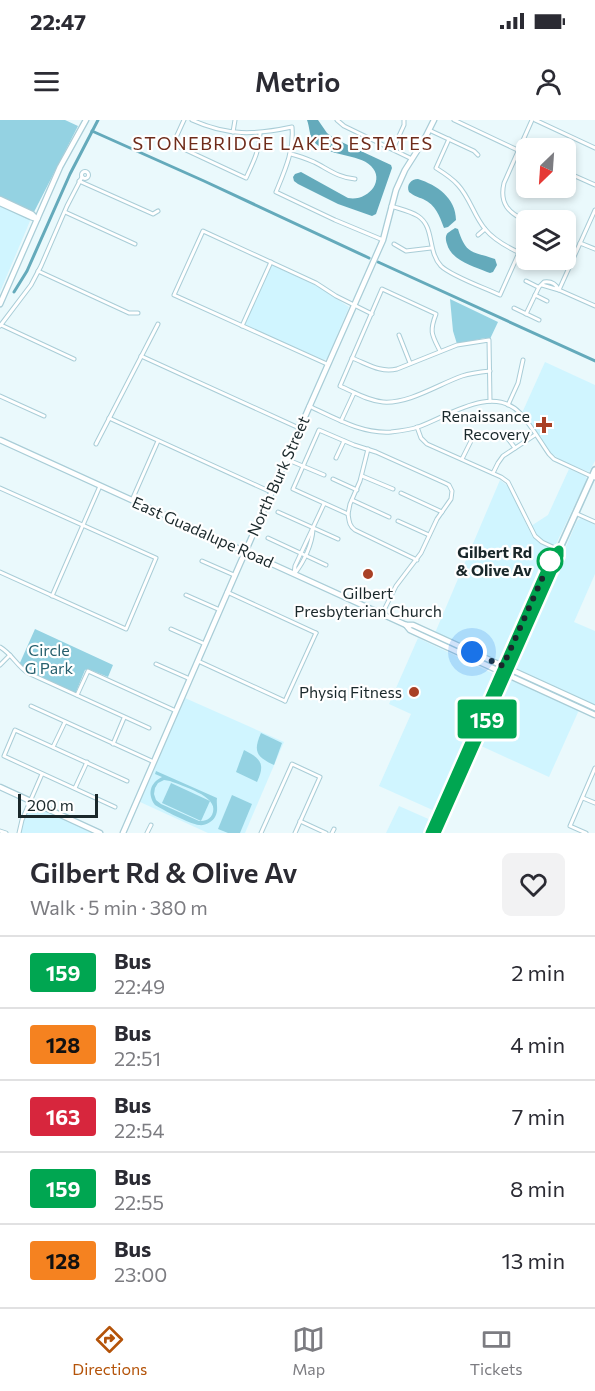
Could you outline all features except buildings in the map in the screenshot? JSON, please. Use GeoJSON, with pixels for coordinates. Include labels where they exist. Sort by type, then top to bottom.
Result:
{"type":"FeatureCollection","features":[{"type":"Feature","properties":{"kind":"main road"},"geometry":{"type":"LineString","coordinates":[[0,304],[60,167],[86,120]]}},
{"type":"Feature","properties":{"kind":"main road","name":"North Burk Street"},"geometry":{"type":"LineString","coordinates":[[123,833],[234,575],[383,240],[396,190],[434,120]]}},
{"type":"Feature","properties":{"kind":"main road"},"geometry":{"type":"LineString","coordinates":[[0,201],[37,219]]}},
{"type":"Feature","properties":{"kind":"main road","name":"East Guadalupe Road"},"geometry":{"type":"LineString","coordinates":[[0,440],[406,625],[412,625],[506,667],[577,700],[595,711]]}},
{"type":"Feature","properties":{"kind":"main road"},"geometry":{"type":"LineString","coordinates":[[506,667],[532,618],[595,470]]}},
{"type":"Feature","properties":{"kind":"main road"},"geometry":{"type":"LineString","coordinates":[[436,833],[533,599],[554,554],[559,550]]}},
{"type":"Feature","properties":{"kind":"main road"},"geometry":{"type":"LineString","coordinates":[[532,618],[530,614],[533,599]]}},
{"type":"Feature","properties":{"kind":"main road","name":"East Guadalupe Road"},"geometry":{"type":"LineString","coordinates":[[406,625],[410,630],[503,674],[577,707],[595,711]]}},
{"type":"Feature","properties":{"kind":"main road"},"geometry":{"type":"LineString","coordinates":[[430,833],[503,674]]}},
{"type":"Feature","properties":{"kind":"main road"},"geometry":{"type":"LineString","coordinates":[[558,698],[577,700]]}},
{"type":"Feature","properties":{"kind":"main road"},"geometry":{"type":"LineString","coordinates":[[451,799],[453,783]]}},
{"type":"Feature","properties":{"kind":"main road"},"geometry":{"type":"LineString","coordinates":[[0,787],[100,833]]}},
{"type":"Feature","properties":{"kind":"street"},"geometry":{"type":"LineString","coordinates":[[184,120],[173,144],[246,178],[256,155],[260,133]]}},
{"type":"Feature","properties":{"kind":"street"},"geometry":{"type":"LineString","coordinates":[[192,120],[216,129],[233,132],[260,133],[291,127],[291,154],[276,192],[334,220],[383,240]]}},
{"type":"Feature","properties":{"kind":"street"},"geometry":{"type":"LineString","coordinates":[[233,132],[235,120]]}},
{"type":"Feature","properties":{"kind":"street"},"geometry":{"type":"LineString","coordinates":[[337,120],[344,126],[412,159]]}},
{"type":"Feature","properties":{"kind":"street"},"geometry":{"type":"LineString","coordinates":[[393,148],[404,125],[404,120]]}},
{"type":"Feature","properties":{"kind":"street"},"geometry":{"type":"LineString","coordinates":[[454,120],[516,149]]}},
{"type":"Feature","properties":{"kind":"street"},"geometry":{"type":"LineString","coordinates":[[525,138],[534,120],[595,148]]}},
{"type":"Feature","properties":{"kind":"street"},"geometry":{"type":"LineString","coordinates":[[429,130],[478,155]]}},
{"type":"Feature","properties":{"kind":"street"},"geometry":{"type":"LineString","coordinates":[[449,140],[436,168],[458,184],[485,229],[501,243],[516,251]]}},
{"type":"Feature","properties":{"kind":"street"},"geometry":{"type":"LineString","coordinates":[[291,154],[312,161],[335,174],[355,179]]}},
{"type":"Feature","properties":{"kind":"street"},"geometry":{"type":"LineString","coordinates":[[516,157],[502,192],[509,211],[516,215]]}},
{"type":"Feature","properties":{"kind":"street"},"geometry":{"type":"LineString","coordinates":[[576,176],[595,185]]}},
{"type":"Feature","properties":{"kind":"street"},"geometry":{"type":"LineString","coordinates":[[74,359],[0,326],[26,293],[81,179],[153,214],[158,211]]}},
{"type":"Feature","properties":{"kind":"street"},"geometry":{"type":"LineString","coordinates":[[391,206],[414,214],[424,221],[428,227],[431,248],[439,264],[448,272],[500,295],[516,261]]}},
{"type":"Feature","properties":{"kind":"street"},"geometry":{"type":"LineString","coordinates":[[559,290],[595,210]]}},
{"type":"Feature","properties":{"kind":"street"},"geometry":{"type":"LineString","coordinates":[[64,212],[135,244]]}},
{"type":"Feature","properties":{"kind":"street"},"geometry":{"type":"LineString","coordinates":[[478,236],[485,229]]}},
{"type":"Feature","properties":{"kind":"street"},"geometry":{"type":"LineString","coordinates":[[327,364],[174,295],[203,231],[316,283],[353,306],[372,314]]}},
{"type":"Feature","properties":{"kind":"street"},"geometry":{"type":"LineString","coordinates":[[580,243],[595,249]]}},
{"type":"Feature","properties":{"kind":"street"},"geometry":{"type":"LineString","coordinates":[[394,244],[406,251],[431,248]]}},
{"type":"Feature","properties":{"kind":"street"},"geometry":{"type":"LineString","coordinates":[[242,326],[271,262]]}},
{"type":"Feature","properties":{"kind":"street"},"geometry":{"type":"LineString","coordinates":[[38,271],[129,313],[138,313]]}},
{"type":"Feature","properties":{"kind":"street"},"geometry":{"type":"LineString","coordinates":[[526,281],[559,290],[595,306]]}},
{"type":"Feature","properties":{"kind":"street"},"geometry":{"type":"LineString","coordinates":[[526,314],[541,286]]}},
{"type":"Feature","properties":{"kind":"street"},"geometry":{"type":"LineString","coordinates":[[440,351],[432,330],[436,314],[382,290],[340,386],[376,401],[399,401],[464,375],[490,371]]}},
{"type":"Feature","properties":{"kind":"street"},"geometry":{"type":"LineString","coordinates":[[535,295],[547,301]]}},
{"type":"Feature","properties":{"kind":"street"},"geometry":{"type":"LineString","coordinates":[[514,308],[539,320]]}},
{"type":"Feature","properties":{"kind":"street"},"geometry":{"type":"LineString","coordinates":[[96,444],[158,324]]}},
{"type":"Feature","properties":{"kind":"street"},"geometry":{"type":"LineString","coordinates":[[399,335],[410,363]]}},
{"type":"Feature","properties":{"kind":"street"},"geometry":{"type":"LineString","coordinates":[[352,357],[382,370],[397,369],[462,344],[489,340],[490,401]]}},
{"type":"Feature","properties":{"kind":"street"},"geometry":{"type":"LineString","coordinates":[[141,356],[299,428]]}},
{"type":"Feature","properties":{"kind":"street"},"geometry":{"type":"LineString","coordinates":[[508,405],[521,375],[523,360]]}},
{"type":"Feature","properties":{"kind":"street"},"geometry":{"type":"LineString","coordinates":[[341,421],[354,393]]}},
{"type":"Feature","properties":{"kind":"street"},"geometry":{"type":"LineString","coordinates":[[0,396],[44,416]]}},
{"type":"Feature","properties":{"kind":"street"},"geometry":{"type":"LineString","coordinates":[[309,406],[341,421],[380,432],[417,427],[471,405],[490,401],[508,405],[520,413],[554,459],[593,477]]}},
{"type":"Feature","properties":{"kind":"street"},"geometry":{"type":"LineString","coordinates":[[109,418],[271,492]]}},
{"type":"Feature","properties":{"kind":"street"},"geometry":{"type":"LineString","coordinates":[[417,427],[421,438],[427,444],[501,477],[510,485],[535,536],[559,550]]}},
{"type":"Feature","properties":{"kind":"street"},"geometry":{"type":"LineString","coordinates":[[348,514],[293,489],[319,430],[368,449],[447,484],[451,488],[452,497],[437,519],[417,560],[396,586],[382,614]]}},
{"type":"Feature","properties":{"kind":"street"},"geometry":{"type":"LineString","coordinates":[[493,473],[501,459],[535,435]]}},
{"type":"Feature","properties":{"kind":"street"},"geometry":{"type":"LineString","coordinates":[[506,436],[515,448]]}},
{"type":"Feature","properties":{"kind":"street"},"geometry":{"type":"LineString","coordinates":[[132,500],[158,441]]}},
{"type":"Feature","properties":{"kind":"street"},"geometry":{"type":"LineString","coordinates":[[336,459],[344,441]]}},
{"type":"Feature","properties":{"kind":"street"},"geometry":{"type":"LineString","coordinates":[[462,459],[471,441]]}},
{"type":"Feature","properties":{"kind":"street"},"geometry":{"type":"LineString","coordinates":[[368,449],[362,476],[348,514],[350,525],[355,530],[417,560]]}},
{"type":"Feature","properties":{"kind":"street"},"geometry":{"type":"LineString","coordinates":[[286,459],[324,475]]}},
{"type":"Feature","properties":{"kind":"street"},"geometry":{"type":"LineString","coordinates":[[362,476],[393,489]]}},
{"type":"Feature","properties":{"kind":"street"},"geometry":{"type":"LineString","coordinates":[[333,479],[357,490]]}},
{"type":"Feature","properties":{"kind":"street"},"geometry":{"type":"LineString","coordinates":[[52,596],[100,486]]}},
{"type":"Feature","properties":{"kind":"street"},"geometry":{"type":"LineString","coordinates":[[0,488],[156,558],[126,629],[0,572]]}},
{"type":"Feature","properties":{"kind":"street"},"geometry":{"type":"LineString","coordinates":[[401,493],[442,512]]}},
{"type":"Feature","properties":{"kind":"street"},"geometry":{"type":"LineString","coordinates":[[352,500],[388,517]]}},
{"type":"Feature","properties":{"kind":"street"},"geometry":{"type":"LineString","coordinates":[[294,574],[295,566],[303,554],[324,504]]}},
{"type":"Feature","properties":{"kind":"street"},"geometry":{"type":"LineString","coordinates":[[278,512],[338,539]]}},
{"type":"Feature","properties":{"kind":"street"},"geometry":{"type":"LineString","coordinates":[[575,513],[595,522]]}},
{"type":"Feature","properties":{"kind":"street"},"geometry":{"type":"LineString","coordinates":[[398,521],[429,535]]}},
{"type":"Feature","properties":{"kind":"street"},"geometry":{"type":"LineString","coordinates":[[268,538],[326,565]]}},
{"type":"Feature","properties":{"kind":"street"},"geometry":{"type":"LineString","coordinates":[[202,561],[234,575]]}},
{"type":"Feature","properties":{"kind":"street"},"geometry":{"type":"LineString","coordinates":[[198,661],[286,703],[318,632],[227,592]]}},
{"type":"Feature","properties":{"kind":"street"},"geometry":{"type":"LineString","coordinates":[[186,595],[220,610]]}},
{"type":"Feature","properties":{"kind":"street"},"geometry":{"type":"LineString","coordinates":[[171,629],[205,644]]}},
{"type":"Feature","properties":{"kind":"street"},"geometry":{"type":"LineString","coordinates":[[0,647],[26,672],[149,728]]}},
{"type":"Feature","properties":{"kind":"street"},"geometry":{"type":"LineString","coordinates":[[0,665],[10,655]]}},
{"type":"Feature","properties":{"kind":"street"},"geometry":{"type":"LineString","coordinates":[[156,664],[190,679]]}},
{"type":"Feature","properties":{"kind":"street"},"geometry":{"type":"LineString","coordinates":[[76,695],[88,671],[176,711]]}},
{"type":"Feature","properties":{"kind":"street"},"geometry":{"type":"LineString","coordinates":[[31,706],[154,762]]}},
{"type":"Feature","properties":{"kind":"street"},"geometry":{"type":"LineString","coordinates":[[113,744],[125,717]]}},
{"type":"Feature","properties":{"kind":"street"},"geometry":{"type":"LineString","coordinates":[[53,747],[65,722]]}},
{"type":"Feature","properties":{"kind":"street"},"geometry":{"type":"LineString","coordinates":[[115,807],[4,756],[15,730],[127,781]]}},
{"type":"Feature","properties":{"kind":"street"},"geometry":{"type":"LineString","coordinates":[[75,788],[87,762]]}},
{"type":"Feature","properties":{"kind":"street"},"geometry":{"type":"LineString","coordinates":[[261,833],[292,764],[320,777],[295,833]]}},
{"type":"Feature","properties":{"kind":"street"},"geometry":{"type":"LineString","coordinates":[[586,833],[570,826],[595,769]]}},
{"type":"Feature","properties":{"kind":"street"},"geometry":{"type":"LineString","coordinates":[[19,833],[22,820],[42,774]]}},
{"type":"Feature","properties":{"kind":"street"},"geometry":{"type":"LineString","coordinates":[[582,797],[595,803]]}},
{"type":"Feature","properties":{"kind":"street"},"geometry":{"type":"LineString","coordinates":[[300,821],[326,833]]}},
{"type":"Feature","properties":{"kind":"street"},"geometry":{"type":"LineString","coordinates":[[147,833],[150,825]]}},
{"type":"Feature","properties":{"kind":"street"},"geometry":{"type":"LineString","coordinates":[[0,831],[6,833]]}},
{"type":"Feature","properties":{"kind":"shaded area"},"geometry":{"type":"Polygon","coordinates":[[[307,120],[318,120],[327,133],[335,139],[391,165],[392,168],[376,214],[372,216],[338,204],[294,181],[295,174],[301,172],[348,198],[368,194],[375,184],[375,172],[371,166],[359,159],[327,150],[314,142],[307,120]]]}},
{"type":"Feature","properties":{"kind":"shaded area"},"geometry":{"type":"Polygon","coordinates":[[[418,179],[438,189],[453,205],[456,220],[448,227],[444,228],[431,204],[409,192],[410,183],[418,179]]]}},
{"type":"Feature","properties":{"kind":"shaded area"},"geometry":{"type":"Polygon","coordinates":[[[0,204],[30,221],[0,292],[0,204]]]}},
{"type":"Feature","properties":{"kind":"shaded area"},"geometry":{"type":"Polygon","coordinates":[[[455,228],[458,229],[467,248],[495,259],[497,265],[493,272],[469,265],[449,250],[447,233],[455,228]]]}},
{"type":"Feature","properties":{"kind":"shaded area"},"geometry":{"type":"Polygon","coordinates":[[[272,265],[319,287],[349,307],[327,359],[324,360],[246,326],[272,265]]]}},
{"type":"Feature","properties":{"kind":"shaded area"},"geometry":{"type":"Polygon","coordinates":[[[545,362],[595,385],[595,461],[589,472],[562,461],[551,453],[522,413],[545,362]]]}},
{"type":"Feature","properties":{"kind":"shaded area"},"geometry":{"type":"Polygon","coordinates":[[[569,469],[587,479],[556,544],[553,545],[538,538],[531,526],[548,515],[569,469]]]}},
{"type":"Feature","properties":{"kind":"shaded area"},"geometry":{"type":"Polygon","coordinates":[[[500,480],[508,486],[532,536],[552,551],[501,662],[435,633],[500,480]]]}},
{"type":"Feature","properties":{"kind":"shaded area"},"geometry":{"type":"Polygon","coordinates":[[[581,518],[595,525],[595,574],[574,622],[595,631],[595,705],[514,667],[577,521],[581,518]]]}},
{"type":"Feature","properties":{"kind":"shaded area"},"geometry":{"type":"Polygon","coordinates":[[[418,638],[496,677],[484,699],[482,709],[437,812],[379,786],[411,714],[389,704],[418,638]]]}},
{"type":"Feature","properties":{"kind":"shaded area"},"geometry":{"type":"Polygon","coordinates":[[[509,681],[579,710],[549,777],[479,745],[509,681]]]}},
{"type":"Feature","properties":{"kind":"shaded area"},"geometry":{"type":"Polygon","coordinates":[[[185,698],[284,742],[245,833],[208,833],[140,802],[185,698]]]}},
{"type":"Feature","properties":{"kind":"shaded area"},"geometry":{"type":"Polygon","coordinates":[[[30,801],[100,833],[19,833],[30,801]]]}},
{"type":"Feature","properties":{"kind":"shaded area"},"geometry":{"type":"Polygon","coordinates":[[[399,806],[433,821],[428,833],[386,833],[399,806]]]}},
{"type":"Feature","properties":{"kind":"green space"},"geometry":{"type":"Polygon","coordinates":[[[0,120],[65,120],[78,126],[34,212],[0,197],[0,120]]]}},
{"type":"Feature","properties":{"kind":"green space"},"geometry":{"type":"Polygon","coordinates":[[[450,299],[498,322],[490,339],[457,344],[453,331],[450,299]]]}},
{"type":"Feature","properties":{"kind":"green space","name":"Circle G Park"},"geometry":{"type":"Polygon","coordinates":[[[35,629],[113,665],[108,677],[88,669],[85,670],[76,692],[73,693],[28,672],[19,665],[35,629]]]}},
{"type":"Feature","properties":{"kind":"green space"},"geometry":{"type":"Polygon","coordinates":[[[261,733],[282,743],[274,765],[258,753],[257,744],[261,733]]]}},
{"type":"Feature","properties":{"kind":"green space"},"geometry":{"type":"Polygon","coordinates":[[[244,750],[255,756],[260,763],[261,771],[257,782],[236,772],[244,750]]]}},
{"type":"Feature","properties":{"kind":"green space"},"geometry":{"type":"Polygon","coordinates":[[[156,771],[217,798],[217,812],[214,819],[204,825],[199,825],[155,805],[151,797],[151,789],[162,777],[155,774],[156,771]],[[164,780],[158,783],[154,794],[156,800],[199,821],[211,817],[213,806],[205,796],[164,780]]]}},
{"type":"Feature","properties":{"kind":"green space"},"geometry":{"type":"Polygon","coordinates":[[[171,783],[210,801],[201,821],[162,803],[171,783]]]}},
{"type":"Feature","properties":{"kind":"green space"},"geometry":{"type":"Polygon","coordinates":[[[232,795],[252,804],[240,833],[228,833],[218,829],[232,795]]]}},
{"type":"Feature","properties":{"kind":"waterway"},"geometry":{"type":"LineString","coordinates":[[14,292],[27,271],[70,174],[98,120]]}},
{"type":"Feature","properties":{"kind":"waterway"},"geometry":{"type":"LineString","coordinates":[[92,131],[369,258]]}},
{"type":"Feature","properties":{"kind":"waterway"},"geometry":{"type":"LineString","coordinates":[[378,262],[595,361]]}},
{"type":"Feature","properties":{"kind":"bus line","name":"159"},"geometry":{"type":"LineString","coordinates":[[430,833],[550,561],[559,550],[559,556],[436,833]]}},
{"type":"Feature","properties":{"kind":"place","name":"Renaissance Recovery"},"geometry":{"type":"Point","coordinates":[544,425]}},
{"type":"Feature","properties":{"kind":"place","name":"Gilbert Rd & Olive Av"},"geometry":{"type":"Point","coordinates":[550,561]}},
{"type":"Feature","properties":{"kind":"place","name":"Gilbert Presbyterian Church"},"geometry":{"type":"Point","coordinates":[368,574]}},
{"type":"Feature","properties":{"kind":"place","name":"Physiq Fitness"},"geometry":{"type":"Point","coordinates":[414,692]}},
{"type":"Feature","properties":{"kind":"district","name":"STONEBRIDGE LAKES ESTATES"},"geometry":{"type":"Point","coordinates":[283,144]}},
{"type":"Feature","properties":{"kind":"route"},"geometry":{"type":"LineString","coordinates":[[472,652],[503,666],[550,561]]}}]}
